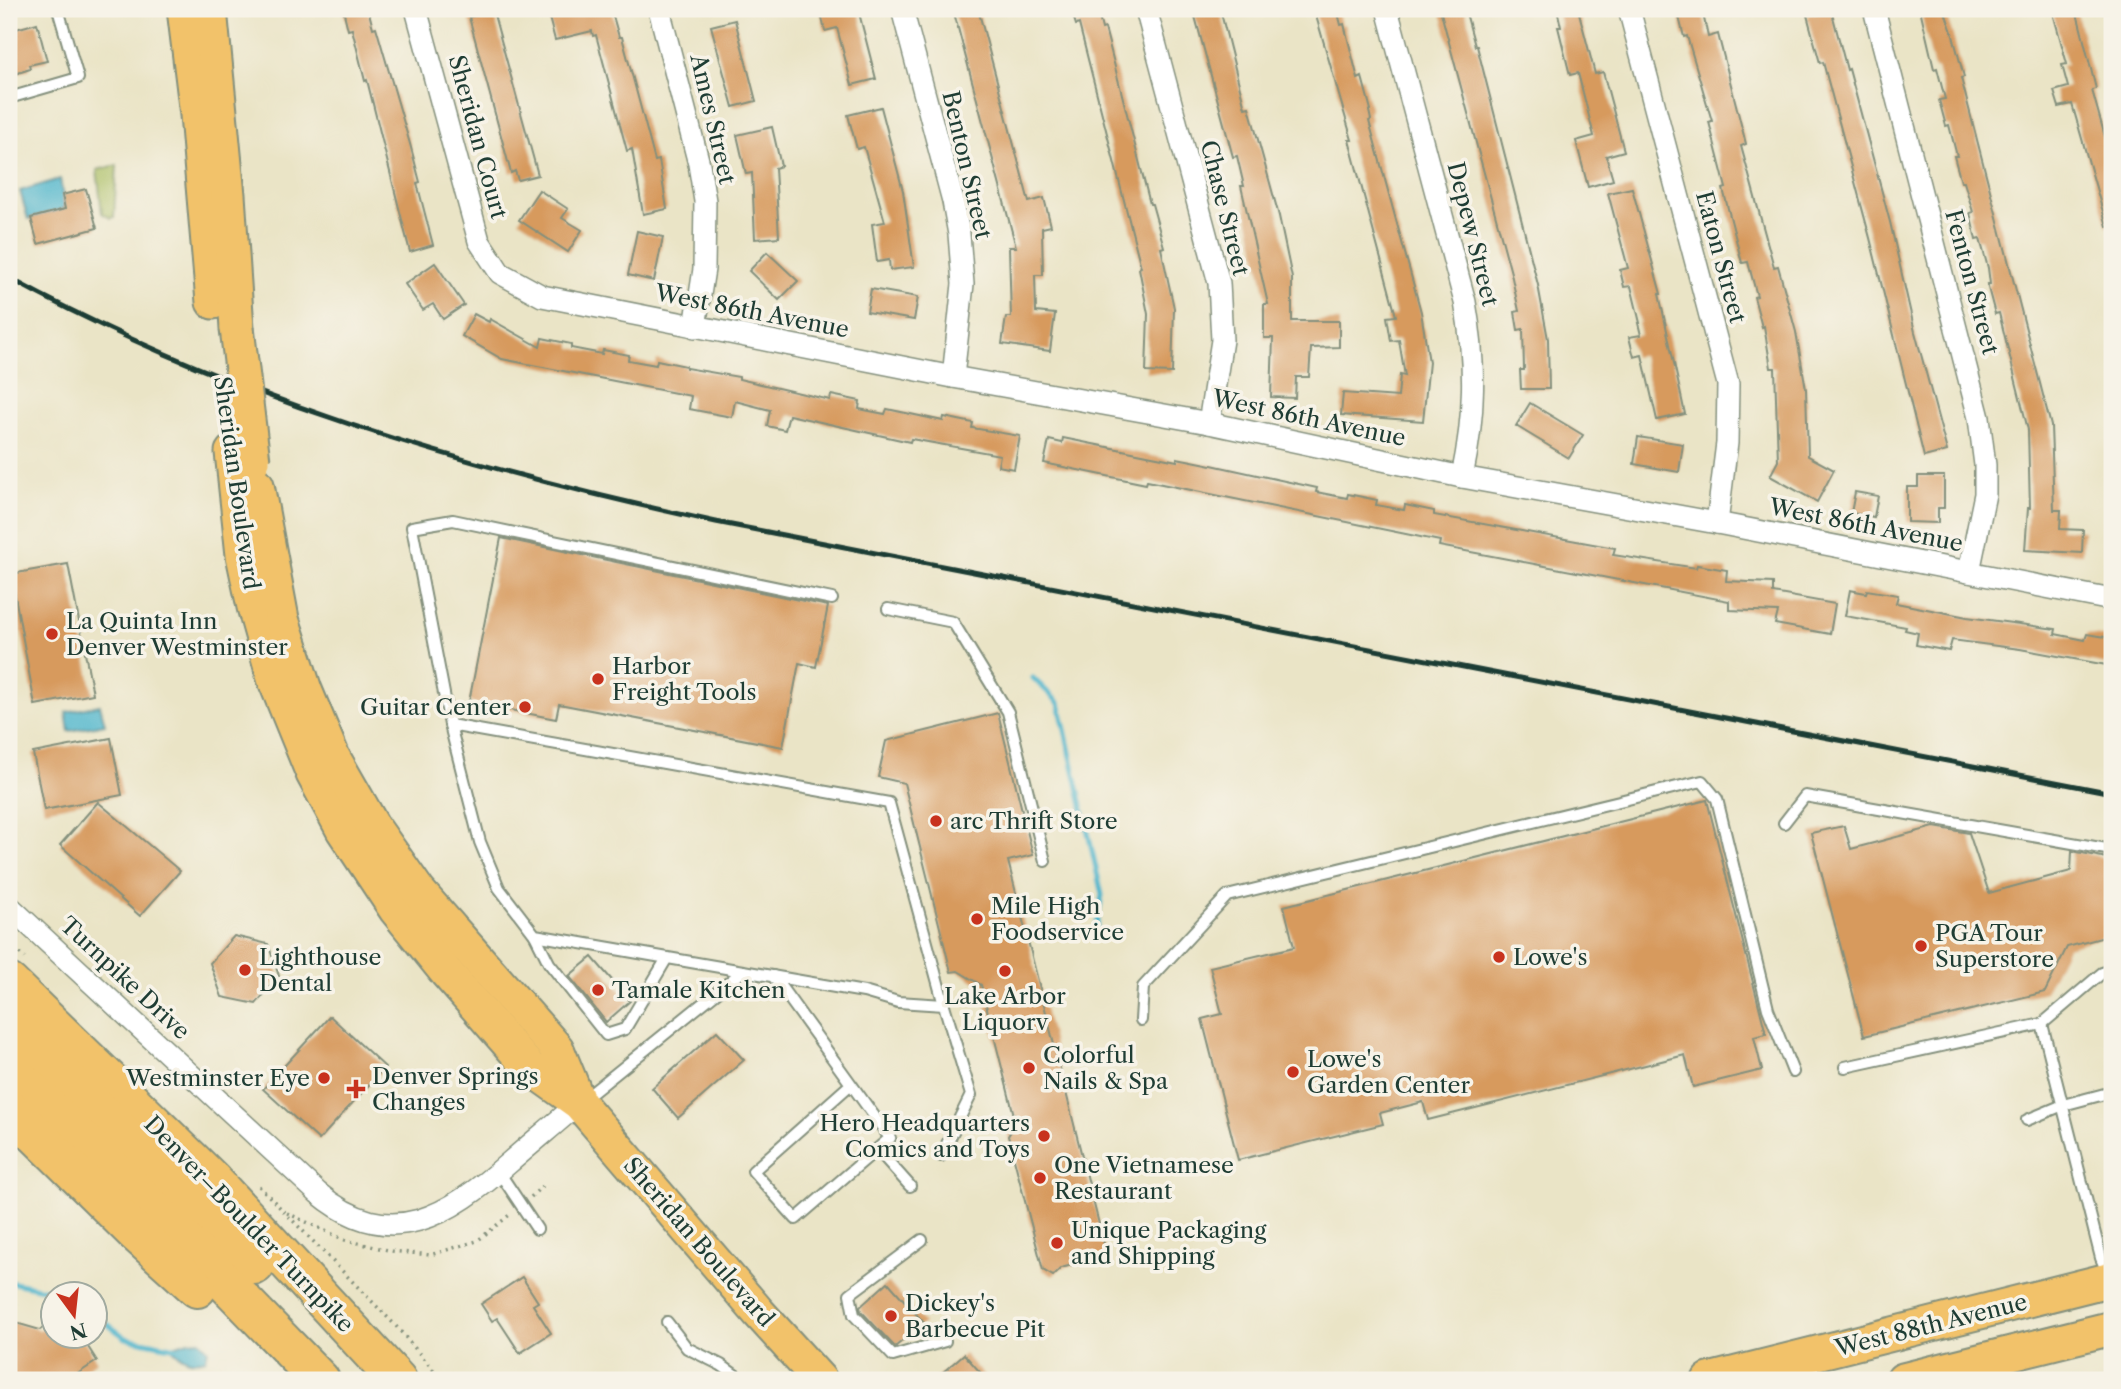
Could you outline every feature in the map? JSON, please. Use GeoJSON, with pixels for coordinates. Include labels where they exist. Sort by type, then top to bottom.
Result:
{"type":"FeatureCollection","features":[{"type":"Feature","properties":{"kind":"highway","name":"Denver–Boulder Turnpike"},"geometry":{"type":"LineString","coordinates":[[9,982],[211,1179],[397,1380]]}},
{"type":"Feature","properties":{"kind":"highway"},"geometry":{"type":"LineString","coordinates":[[9,1023],[186,1195],[366,1380]]}},
{"type":"Feature","properties":{"kind":"highway"},"geometry":{"type":"LineString","coordinates":[[9,1069],[149,1204],[320,1380]]}},
{"type":"Feature","properties":{"kind":"highway"},"geometry":{"type":"LineString","coordinates":[[9,1108],[290,1380]]}},
{"type":"Feature","properties":{"kind":"main road","name":"Sheridan Boulevard"},"geometry":{"type":"LineString","coordinates":[[184,9],[243,456],[243,555],[274,678],[313,774],[343,830],[396,910],[474,1004],[530,1068],[579,1103],[820,1380]]}},
{"type":"Feature","properties":{"kind":"main road","name":"Sheridan Boulevard"},"geometry":{"type":"LineString","coordinates":[[210,9],[228,195],[225,323]]}},
{"type":"Feature","properties":{"kind":"main road","name":"West 88th Avenue"},"geometry":{"type":"LineString","coordinates":[[1709,1380],[1812,1368],[2111,1280]]}},
{"type":"Feature","properties":{"kind":"main road","name":"West 88th Avenue"},"geometry":{"type":"LineString","coordinates":[[1903,1380],[2112,1328]]}},
{"type":"Feature","properties":{"kind":"street","name":"Sheridan Court"},"geometry":{"type":"LineString","coordinates":[[416,9],[472,219],[485,253],[500,273]]}},
{"type":"Feature","properties":{"kind":"street","name":"Ames Street"},"geometry":{"type":"LineString","coordinates":[[659,9],[699,164],[705,201],[704,269],[695,327]]}},
{"type":"Feature","properties":{"kind":"street","name":"Benton Street"},"geometry":{"type":"LineString","coordinates":[[902,9],[953,201],[959,234],[963,284],[953,377]]}},
{"type":"Feature","properties":{"kind":"street","name":"Chase Street"},"geometry":{"type":"LineString","coordinates":[[1146,9],[1219,283],[1222,341],[1209,423]]}},
{"type":"Feature","properties":{"kind":"street","name":"Depew Street"},"geometry":{"type":"LineString","coordinates":[[1387,9],[1465,302],[1471,335],[1474,387],[1471,436],[1462,477]]}},
{"type":"Feature","properties":{"kind":"street","name":"Eaton Street"},"geometry":{"type":"LineString","coordinates":[[1629,9],[1728,384],[1727,443],[1717,523]]}},
{"type":"Feature","properties":{"kind":"street","name":"Fenton Street"},"geometry":{"type":"LineString","coordinates":[[1874,9],[1979,418],[1985,465],[1985,494],[1969,572]]}},
{"type":"Feature","properties":{"kind":"street","name":"West 86th Avenue"},"geometry":{"type":"LineString","coordinates":[[500,273],[542,296],[953,377],[1209,423],[1462,477],[1717,523],[2112,600]]}},
{"type":"Feature","properties":{"kind":"street","name":"Turnpike Drive"},"geometry":{"type":"LineString","coordinates":[[9,906],[318,1193],[345,1213],[361,1219],[381,1223],[416,1221],[449,1209],[499,1172],[579,1103]]}},
{"type":"Feature","properties":{"kind":"lane"},"geometry":{"type":"LineString","coordinates":[[9,98],[78,78],[58,9]]}},
{"type":"Feature","properties":{"kind":"lane"},"geometry":{"type":"LineString","coordinates":[[667,958],[625,1029],[606,1035],[549,963],[535,935],[499,888],[480,842],[450,725],[412,527],[453,520],[832,599]]}},
{"type":"Feature","properties":{"kind":"lane"},"geometry":{"type":"LineString","coordinates":[[888,609],[953,622],[1008,712],[1045,861]]}},
{"type":"Feature","properties":{"kind":"lane"},"geometry":{"type":"LineString","coordinates":[[450,725],[889,803],[971,1096],[942,1156]]}},
{"type":"Feature","properties":{"kind":"lane"},"geometry":{"type":"LineString","coordinates":[[1141,1020],[1143,987],[1227,896],[1702,781],[1717,799],[1768,1009],[1793,1072]]}},
{"type":"Feature","properties":{"kind":"lane"},"geometry":{"type":"LineString","coordinates":[[1784,823],[1804,796],[2112,850]]}},
{"type":"Feature","properties":{"kind":"lane"},"geometry":{"type":"LineString","coordinates":[[535,935],[864,992],[898,1002],[944,1005]]}},
{"type":"Feature","properties":{"kind":"lane"},"geometry":{"type":"LineString","coordinates":[[1845,1067],[2042,1024],[2102,973],[2112,970]]}},
{"type":"Feature","properties":{"kind":"lane"},"geometry":{"type":"LineString","coordinates":[[579,1103],[743,971]]}},
{"type":"Feature","properties":{"kind":"lane"},"geometry":{"type":"LineString","coordinates":[[773,976],[851,1084],[890,1138],[862,1157],[818,1195],[796,1219],[753,1171],[780,1153],[825,1114],[851,1084]]}},
{"type":"Feature","properties":{"kind":"lane"},"geometry":{"type":"LineString","coordinates":[[2042,1024],[2101,1258],[2111,1280]]}},
{"type":"Feature","properties":{"kind":"lane"},"geometry":{"type":"LineString","coordinates":[[2027,1120],[2063,1105],[2112,1091]]}},
{"type":"Feature","properties":{"kind":"lane"},"geometry":{"type":"LineString","coordinates":[[877,1149],[910,1186]]}},
{"type":"Feature","properties":{"kind":"lane"},"geometry":{"type":"LineString","coordinates":[[499,1172],[537,1229]]}},
{"type":"Feature","properties":{"kind":"lane"},"geometry":{"type":"LineString","coordinates":[[922,1240],[850,1294],[854,1315],[893,1356],[945,1341]]}},
{"type":"Feature","properties":{"kind":"lane"},"geometry":{"type":"LineString","coordinates":[[667,1322],[687,1348],[721,1365],[741,1380]]}},
{"type":"Feature","properties":{"kind":"green space"},"geometry":{"type":"Polygon","coordinates":[[[117,165],[114,217],[111,218],[102,213],[97,170],[117,165]]]}},
{"type":"Feature","properties":{"kind":"water"},"geometry":{"type":"Polygon","coordinates":[[[60,179],[65,209],[28,219],[20,191],[60,179]]]}},
{"type":"Feature","properties":{"kind":"water"},"geometry":{"type":"Polygon","coordinates":[[[100,705],[105,724],[69,731],[66,712],[100,705]]]}},
{"type":"Feature","properties":{"kind":"water"},"geometry":{"type":"Polygon","coordinates":[[[200,1340],[208,1350],[206,1359],[187,1359],[171,1347],[188,1341],[200,1340]]]}},
{"type":"Feature","properties":{"kind":"building"},"geometry":{"type":"Polygon","coordinates":[[[343,9],[368,9],[373,28],[376,27],[420,182],[417,183],[433,245],[410,252],[367,80],[365,81],[352,29],[348,30],[343,9]]]}},
{"type":"Feature","properties":{"kind":"building"},"geometry":{"type":"Polygon","coordinates":[[[566,9],[611,9],[619,37],[622,37],[655,161],[659,160],[667,209],[643,214],[632,149],[627,151],[596,35],[593,36],[592,31],[555,40],[548,14],[566,9]]]}},
{"type":"Feature","properties":{"kind":"building"},"geometry":{"type":"Polygon","coordinates":[[[820,9],[858,9],[876,79],[852,85],[837,28],[825,31],[820,9]]]}},
{"type":"Feature","properties":{"kind":"building"},"geometry":{"type":"Polygon","coordinates":[[[953,9],[978,9],[1029,202],[1044,198],[1051,226],[1042,228],[1043,275],[1035,275],[1036,312],[1055,314],[1050,351],[1002,344],[1006,317],[1011,317],[1009,247],[1016,247],[953,9]]]}},
{"type":"Feature","properties":{"kind":"building"},"geometry":{"type":"Polygon","coordinates":[[[1071,9],[1097,9],[1102,29],[1105,28],[1150,204],[1164,247],[1161,248],[1174,308],[1172,373],[1146,372],[1148,314],[1139,268],[1141,267],[1079,24],[1076,25],[1071,9]]]}},
{"type":"Feature","properties":{"kind":"building"},"geometry":{"type":"Polygon","coordinates":[[[1193,9],[1220,9],[1245,108],[1249,107],[1279,216],[1292,278],[1292,321],[1339,321],[1339,347],[1311,348],[1309,377],[1296,377],[1295,398],[1271,397],[1273,338],[1264,338],[1264,304],[1268,304],[1241,186],[1244,186],[1237,156],[1233,157],[1193,9]]]}},
{"type":"Feature","properties":{"kind":"building"},"geometry":{"type":"Polygon","coordinates":[[[1314,9],[1337,9],[1341,25],[1344,24],[1358,79],[1362,77],[1371,110],[1369,121],[1421,312],[1429,362],[1423,421],[1341,415],[1343,393],[1398,397],[1400,375],[1405,376],[1399,340],[1391,341],[1387,317],[1396,316],[1349,140],[1352,140],[1314,9]]]}},
{"type":"Feature","properties":{"kind":"building"},"geometry":{"type":"Polygon","coordinates":[[[1440,9],[1465,9],[1477,46],[1538,285],[1548,339],[1549,389],[1521,389],[1520,370],[1524,370],[1523,329],[1518,330],[1515,312],[1519,311],[1511,273],[1440,9]]]}},
{"type":"Feature","properties":{"kind":"building"},"geometry":{"type":"Polygon","coordinates":[[[1557,9],[1578,9],[1595,74],[1603,72],[1624,151],[1606,156],[1613,180],[1588,187],[1576,141],[1594,136],[1578,73],[1570,75],[1558,27],[1561,27],[1557,9]]]}},
{"type":"Feature","properties":{"kind":"building"},"geometry":{"type":"Polygon","coordinates":[[[1677,9],[1702,9],[1708,37],[1718,34],[1746,144],[1741,146],[1774,267],[1778,266],[1796,332],[1806,389],[1808,456],[1834,470],[1817,502],[1770,476],[1778,461],[1775,368],[1771,368],[1748,262],[1742,263],[1723,189],[1726,188],[1709,122],[1712,121],[1677,9]]]}},
{"type":"Feature","properties":{"kind":"building"},"geometry":{"type":"Polygon","coordinates":[[[1831,9],[1890,222],[1915,332],[1947,451],[1924,457],[1870,238],[1823,62],[1820,63],[1807,15],[1831,9]]]}},
{"type":"Feature","properties":{"kind":"building"},"geometry":{"type":"Polygon","coordinates":[[[1920,9],[1944,9],[1952,32],[1964,77],[1961,78],[2051,426],[2054,510],[2061,510],[2060,529],[2083,530],[2082,553],[2025,550],[2030,508],[2028,430],[1999,313],[1995,314],[1987,284],[1990,284],[1988,268],[1980,239],[1976,240],[1970,213],[1973,212],[1964,182],[1961,182],[1949,125],[1946,126],[1939,100],[1945,99],[1937,68],[1934,69],[1920,9]]]}},
{"type":"Feature","properties":{"kind":"building"},"geometry":{"type":"Polygon","coordinates":[[[2076,9],[2096,89],[2092,90],[2112,162],[2112,226],[2107,226],[2072,104],[2059,107],[2054,91],[2068,87],[2062,65],[2067,64],[2053,13],[2076,9]]]}},
{"type":"Feature","properties":{"kind":"building"},"geometry":{"type":"Polygon","coordinates":[[[493,11],[538,175],[518,180],[515,171],[511,173],[469,17],[493,11]]]}},
{"type":"Feature","properties":{"kind":"building"},"geometry":{"type":"Polygon","coordinates":[[[735,20],[756,101],[733,107],[711,26],[735,20]]]}},
{"type":"Feature","properties":{"kind":"building"},"geometry":{"type":"Polygon","coordinates":[[[37,23],[47,61],[29,65],[30,69],[15,74],[14,71],[9,72],[9,31],[37,23]]]}},
{"type":"Feature","properties":{"kind":"building"},"geometry":{"type":"Polygon","coordinates":[[[881,107],[903,191],[914,267],[890,270],[889,260],[877,262],[872,224],[885,222],[864,147],[857,149],[848,115],[881,107]]]}},
{"type":"Feature","properties":{"kind":"building"},"geometry":{"type":"Polygon","coordinates":[[[772,127],[781,166],[775,168],[779,237],[755,239],[752,173],[746,174],[737,135],[772,127]]]}},
{"type":"Feature","properties":{"kind":"building"},"geometry":{"type":"Polygon","coordinates":[[[1632,188],[1661,294],[1685,414],[1657,420],[1642,355],[1634,357],[1629,337],[1641,335],[1640,323],[1631,286],[1624,287],[1620,270],[1628,268],[1608,193],[1632,188]]]}},
{"type":"Feature","properties":{"kind":"building"},"geometry":{"type":"Polygon","coordinates":[[[86,189],[97,228],[38,244],[31,218],[65,209],[62,195],[86,189]]]}},
{"type":"Feature","properties":{"kind":"building"},"geometry":{"type":"Polygon","coordinates":[[[539,190],[568,209],[562,218],[582,230],[568,252],[519,220],[539,190]]]}},
{"type":"Feature","properties":{"kind":"building"},"geometry":{"type":"Polygon","coordinates":[[[637,231],[663,237],[654,281],[628,275],[637,231]]]}},
{"type":"Feature","properties":{"kind":"building"},"geometry":{"type":"Polygon","coordinates":[[[767,252],[798,281],[779,300],[749,271],[767,252]]]}},
{"type":"Feature","properties":{"kind":"building"},"geometry":{"type":"Polygon","coordinates":[[[435,263],[464,305],[443,319],[433,304],[423,310],[405,284],[435,263]]]}},
{"type":"Feature","properties":{"kind":"building"},"geometry":{"type":"Polygon","coordinates":[[[871,289],[918,297],[914,320],[867,312],[871,289]]]}},
{"type":"Feature","properties":{"kind":"building"},"geometry":{"type":"Polygon","coordinates":[[[474,314],[489,322],[490,319],[540,347],[542,338],[571,344],[571,348],[602,354],[603,350],[629,355],[628,360],[656,365],[657,360],[830,400],[831,395],[860,401],[859,409],[885,414],[887,409],[943,421],[944,417],[973,423],[972,428],[1020,436],[1014,469],[998,466],[1000,455],[911,439],[910,442],[789,415],[785,430],[767,426],[770,410],[735,401],[732,417],[689,409],[691,396],[502,359],[462,336],[474,314]]]}},
{"type":"Feature","properties":{"kind":"building"},"geometry":{"type":"Polygon","coordinates":[[[1530,403],[1583,435],[1569,458],[1516,426],[1530,403]]]}},
{"type":"Feature","properties":{"kind":"building"},"geometry":{"type":"Polygon","coordinates":[[[1638,437],[1683,444],[1679,472],[1634,464],[1638,437]]]}},
{"type":"Feature","properties":{"kind":"building"},"geometry":{"type":"Polygon","coordinates":[[[1063,438],[1177,461],[1177,458],[1207,464],[1317,488],[1316,492],[1347,498],[1348,494],[1377,500],[1376,505],[1404,510],[1405,505],[1434,511],[1434,515],[1615,548],[1613,555],[1727,570],[1726,581],[1773,583],[1773,593],[1835,604],[1830,634],[1775,624],[1778,612],[1729,610],[1729,601],[1439,546],[1440,541],[1147,481],[1146,484],[1044,463],[1049,440],[1062,443],[1063,438]]]}},
{"type":"Feature","properties":{"kind":"building"},"geometry":{"type":"Polygon","coordinates":[[[1918,476],[1944,476],[1944,508],[1938,508],[1938,523],[1907,522],[1907,487],[1918,487],[1918,476]]]}},
{"type":"Feature","properties":{"kind":"building"},"geometry":{"type":"Polygon","coordinates":[[[1855,492],[1878,496],[1874,517],[1851,513],[1855,492]]]}},
{"type":"Feature","properties":{"kind":"building"},"geometry":{"type":"Polygon","coordinates":[[[501,538],[828,606],[816,667],[799,663],[783,747],[559,704],[556,719],[469,702],[501,538]]]}},
{"type":"Feature","properties":{"kind":"building","name":"La Quinta Inn Denver Westminster"},"geometry":{"type":"Polygon","coordinates":[[[68,564],[93,694],[35,705],[11,574],[68,564]]]}},
{"type":"Feature","properties":{"kind":"building"},"geometry":{"type":"Polygon","coordinates":[[[1850,590],[1898,595],[1896,603],[1967,617],[2056,629],[2055,634],[2085,640],[2087,634],[2112,638],[2112,666],[1952,640],[1949,651],[1916,645],[1918,633],[1905,630],[1906,627],[1845,616],[1850,590]]]}},
{"type":"Feature","properties":{"kind":"building"},"geometry":{"type":"Polygon","coordinates":[[[998,713],[1033,855],[1008,861],[1107,1256],[1061,1268],[1053,1276],[1043,1270],[1008,1136],[1016,1123],[981,985],[958,971],[951,972],[904,783],[878,777],[886,741],[998,713]]]}},
{"type":"Feature","properties":{"kind":"building"},"geometry":{"type":"Polygon","coordinates":[[[111,738],[122,795],[44,810],[33,753],[111,738]]]}},
{"type":"Feature","properties":{"kind":"building","name":"Lowe's"},"geometry":{"type":"Polygon","coordinates":[[[1707,800],[1766,1034],[1754,1037],[1762,1070],[1693,1087],[1685,1055],[1428,1120],[1423,1102],[1380,1113],[1383,1124],[1238,1160],[1202,1019],[1222,1014],[1210,967],[1294,947],[1284,906],[1707,800]]]}},
{"type":"Feature","properties":{"kind":"building"},"geometry":{"type":"Polygon","coordinates":[[[98,802],[180,871],[140,916],[60,845],[98,802]]]}},
{"type":"Feature","properties":{"kind":"building","name":"PGA Tour Superstore"},"geometry":{"type":"Polygon","coordinates":[[[1844,826],[1851,849],[1934,827],[1969,833],[1989,893],[2071,871],[2072,851],[2112,859],[2112,935],[2067,947],[2045,992],[1864,1036],[1811,833],[1844,826]]]}},
{"type":"Feature","properties":{"kind":"building","name":"Lighthouse Dental"},"geometry":{"type":"Polygon","coordinates":[[[234,936],[268,944],[279,976],[256,1004],[222,997],[210,963],[234,936]]]}},
{"type":"Feature","properties":{"kind":"building","name":"Tamale Kitchen"},"geometry":{"type":"Polygon","coordinates":[[[592,957],[630,1001],[606,1022],[569,976],[592,957]]]}},
{"type":"Feature","properties":{"kind":"building","name":"Westminster Eye"},"geometry":{"type":"Polygon","coordinates":[[[330,1016],[385,1067],[319,1140],[263,1089],[330,1016]]]}},
{"type":"Feature","properties":{"kind":"building"},"geometry":{"type":"Polygon","coordinates":[[[717,1031],[744,1060],[678,1118],[652,1088],[717,1031]]]}},
{"type":"Feature","properties":{"kind":"building"},"geometry":{"type":"Polygon","coordinates":[[[522,1277],[538,1302],[533,1305],[551,1333],[520,1353],[497,1318],[492,1321],[481,1304],[522,1277]]]}},
{"type":"Feature","properties":{"kind":"building","name":"Dickey's Barbecue Pit"},"geometry":{"type":"Polygon","coordinates":[[[888,1282],[924,1323],[895,1347],[860,1307],[888,1282]]]}},
{"type":"Feature","properties":{"kind":"building"},"geometry":{"type":"Polygon","coordinates":[[[9,1321],[38,1329],[38,1350],[90,1350],[97,1361],[68,1380],[9,1380],[9,1321]]]}},
{"type":"Feature","properties":{"kind":"building"},"geometry":{"type":"Polygon","coordinates":[[[964,1354],[987,1380],[934,1380],[964,1354]]]}},
{"type":"Feature","properties":{"kind":"waterway"},"geometry":{"type":"LineString","coordinates":[[1033,678],[1059,703],[1102,895],[1094,938]]}},
{"type":"Feature","properties":{"kind":"waterway"},"geometry":{"type":"LineString","coordinates":[[9,1282],[38,1288]]}},
{"type":"Feature","properties":{"kind":"waterway"},"geometry":{"type":"LineString","coordinates":[[108,1324],[126,1338],[177,1348]]}},
{"type":"Feature","properties":{"kind":"railway"},"geometry":{"type":"LineString","coordinates":[[9,278],[93,321],[179,360],[265,394],[354,426],[533,479],[716,522],[2112,793]]}},
{"type":"Feature","properties":{"kind":"place","name":"La Quinta Inn Denver Westminster"},"geometry":{"type":"Point","coordinates":[52,634]}},
{"type":"Feature","properties":{"kind":"place","name":"Harbor Freight Tools"},"geometry":{"type":"Point","coordinates":[598,679]}},
{"type":"Feature","properties":{"kind":"place","name":"Guitar Center"},"geometry":{"type":"Point","coordinates":[525,707]}},
{"type":"Feature","properties":{"kind":"place","name":"arc Thrift Store"},"geometry":{"type":"Point","coordinates":[936,821]}},
{"type":"Feature","properties":{"kind":"place","name":"Mile High Foodservice"},"geometry":{"type":"Point","coordinates":[977,919]}},
{"type":"Feature","properties":{"kind":"place","name":"PGA Tour Superstore"},"geometry":{"type":"Point","coordinates":[1921,946]}},
{"type":"Feature","properties":{"kind":"place","name":"Lowe's"},"geometry":{"type":"Point","coordinates":[1499,957]}},
{"type":"Feature","properties":{"kind":"place","name":"Lighthouse Dental"},"geometry":{"type":"Point","coordinates":[245,970]}},
{"type":"Feature","properties":{"kind":"place","name":"Lake Arbor Liquorv"},"geometry":{"type":"Point","coordinates":[1005,971]}},
{"type":"Feature","properties":{"kind":"place","name":"Tamale Kitchen"},"geometry":{"type":"Point","coordinates":[598,990]}},
{"type":"Feature","properties":{"kind":"place","name":"Colorful Nails & Spa"},"geometry":{"type":"Point","coordinates":[1029,1068]}},
{"type":"Feature","properties":{"kind":"place","name":"Lowe's Garden Center"},"geometry":{"type":"Point","coordinates":[1293,1072]}},
{"type":"Feature","properties":{"kind":"place","name":"Westminster Eye"},"geometry":{"type":"Point","coordinates":[324,1078]}},
{"type":"Feature","properties":{"kind":"place","name":"Denver Springs Changes"},"geometry":{"type":"Point","coordinates":[356,1089]}},
{"type":"Feature","properties":{"kind":"place","name":"Hero Headquarters Comics and Toys"},"geometry":{"type":"Point","coordinates":[1044,1136]}},
{"type":"Feature","properties":{"kind":"place","name":"One Vietnamese Restaurant"},"geometry":{"type":"Point","coordinates":[1040,1178]}},
{"type":"Feature","properties":{"kind":"place","name":"Unique Packaging and Shipping"},"geometry":{"type":"Point","coordinates":[1057,1243]}},
{"type":"Feature","properties":{"kind":"place","name":"Dickey's Barbecue Pit"},"geometry":{"type":"Point","coordinates":[891,1316]}}]}
